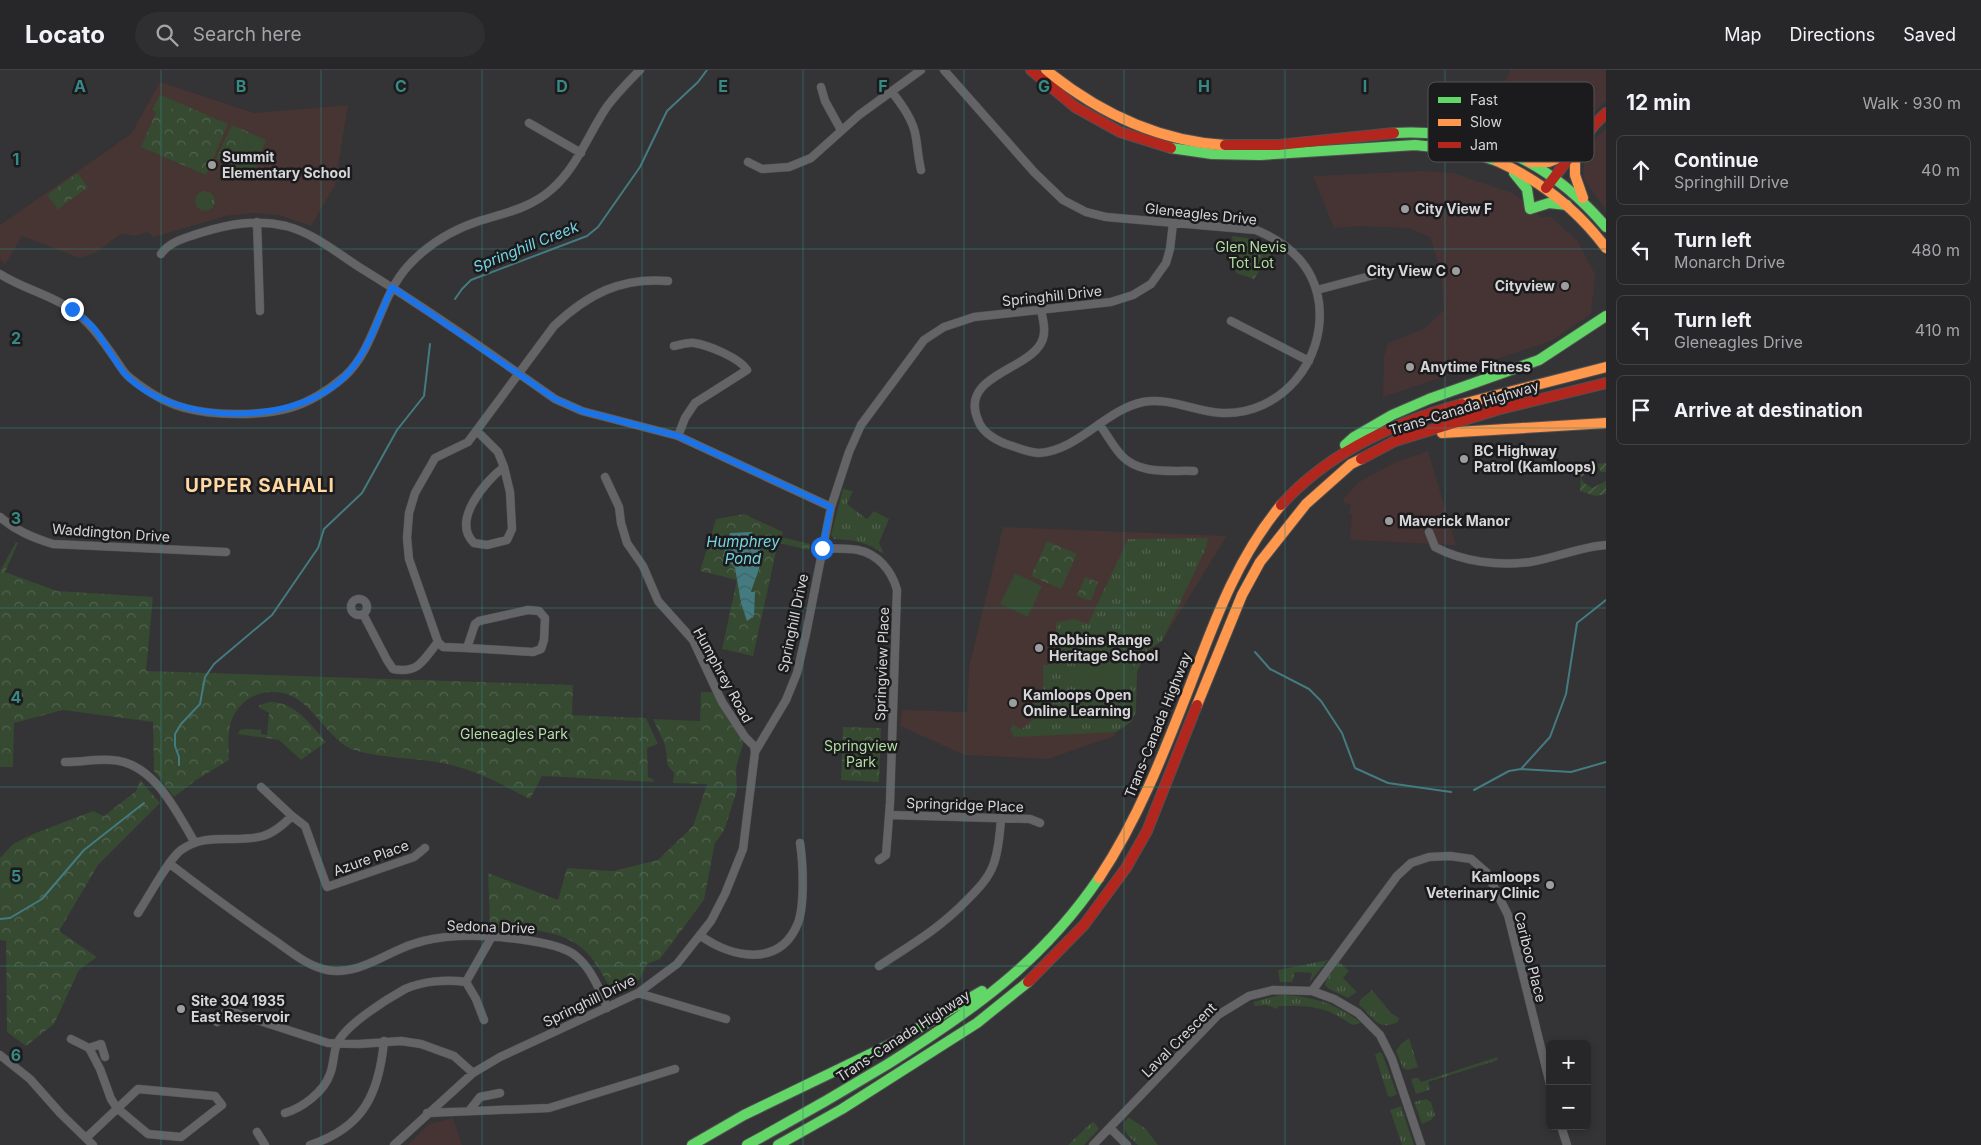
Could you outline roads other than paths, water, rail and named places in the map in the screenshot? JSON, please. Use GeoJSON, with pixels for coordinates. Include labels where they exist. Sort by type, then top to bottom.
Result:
{"type":"FeatureCollection","features":[{"type":"Feature","properties":{"kind":"main road"},"geometry":{"type":"LineString","coordinates":[[1032,70],[1057,93],[1092,117],[1131,138],[1169,149],[1224,156],[1270,156],[1415,145],[1428,146]]}},
{"type":"Feature","properties":{"kind":"main road"},"geometry":{"type":"LineString","coordinates":[[1046,70],[1100,110],[1135,126],[1164,136],[1195,142],[1227,145],[1273,145],[1384,134],[1428,132]]}},
{"type":"Feature","properties":{"kind":"main road"},"geometry":{"type":"LineString","coordinates":[[1594,124],[1606,113]]}},
{"type":"Feature","properties":{"kind":"main road"},"geometry":{"type":"LineString","coordinates":[[1529,162],[1554,178],[1587,205]]}},
{"type":"Feature","properties":{"kind":"main road"},"geometry":{"type":"LineString","coordinates":[[1546,188],[1566,162]]}},
{"type":"Feature","properties":{"kind":"main road"},"geometry":{"type":"LineString","coordinates":[[1574,162],[1573,177],[1576,187],[1587,205],[1606,227]]}},
{"type":"Feature","properties":{"kind":"main road"},"geometry":{"type":"LineString","coordinates":[[1501,163],[1546,188],[1579,216],[1606,248]]}},
{"type":"Feature","properties":{"kind":"main road"},"geometry":{"type":"LineString","coordinates":[[1501,163],[1525,184],[1530,195],[1530,209],[1542,204],[1567,205]]}},
{"type":"Feature","properties":{"kind":"main road"},"geometry":{"type":"LineString","coordinates":[[1317,471],[1354,437],[1392,415],[1429,399],[1539,360],[1602,318],[1606,312]]}},
{"type":"Feature","properties":{"kind":"main road","name":"Trans-Canada Highway"},"geometry":{"type":"LineString","coordinates":[[747,1145],[806,1114],[969,1011],[999,989],[1072,915],[1115,856],[1151,784],[1212,627],[1248,550],[1270,519],[1317,471],[1354,448],[1396,426],[1434,412],[1606,367]]}},
{"type":"Feature","properties":{"kind":"main road","name":"Trans-Canada Highway"},"geometry":{"type":"LineString","coordinates":[[778,1145],[842,1109],[977,1023],[1035,977],[1084,925],[1126,868],[1147,831],[1242,595],[1260,562],[1306,504],[1351,464],[1394,441],[1500,409],[1606,383]]}},
{"type":"Feature","properties":{"kind":"main road"},"geometry":{"type":"LineString","coordinates":[[1394,441],[1462,431],[1606,423]]}},
{"type":"Feature","properties":{"kind":"main road"},"geometry":{"type":"LineString","coordinates":[[1555,427],[1606,429]]}},
{"type":"Feature","properties":{"kind":"main road"},"geometry":{"type":"LineString","coordinates":[[692,1145],[747,1112],[836,1072],[900,1040],[1025,964]]}},
{"type":"Feature","properties":{"kind":"main road"},"geometry":{"type":"LineString","coordinates":[[796,1145],[842,1109]]}},
{"type":"Feature","properties":{"kind":"street"},"geometry":{"type":"LineString","coordinates":[[0,274],[12,282],[72,309],[92,326],[127,376],[155,396],[184,408],[214,413],[258,412],[290,408],[321,394],[346,375],[365,349],[392,287],[408,266],[430,246],[452,232],[479,221],[507,214],[531,204],[545,194],[582,153],[618,92],[640,70]]}},
{"type":"Feature","properties":{"kind":"street"},"geometry":{"type":"LineString","coordinates":[[748,162],[762,169],[789,167],[811,158],[841,130],[921,70]]}},
{"type":"Feature","properties":{"kind":"street","name":"Gleneagles Drive"},"geometry":{"type":"LineString","coordinates":[[944,70],[1034,172],[1063,200],[1086,212],[1106,217],[1256,230],[1276,238],[1302,262],[1317,290],[1320,313],[1318,337],[1309,361],[1292,386],[1273,400],[1247,410],[1222,413],[1164,402],[1144,402],[1120,410],[1059,449],[1037,453],[1017,448],[996,439],[986,431],[977,420],[976,399],[981,388],[992,378],[1034,352],[1041,343],[1044,335],[1042,310]]}},
{"type":"Feature","properties":{"kind":"street"},"geometry":{"type":"LineString","coordinates":[[821,87],[825,101],[841,130]]}},
{"type":"Feature","properties":{"kind":"street"},"geometry":{"type":"LineString","coordinates":[[892,92],[911,122],[916,137],[916,153],[921,170]]}},
{"type":"Feature","properties":{"kind":"street"},"geometry":{"type":"LineString","coordinates":[[529,123],[582,153]]}},
{"type":"Feature","properties":{"kind":"street"},"geometry":{"type":"LineString","coordinates":[[257,222],[260,311]]}},
{"type":"Feature","properties":{"kind":"street"},"geometry":{"type":"LineString","coordinates":[[161,254],[166,247],[176,242],[223,226],[257,222],[287,226],[311,237],[392,287],[555,399],[582,411],[678,436],[831,507]]}},
{"type":"Feature","properties":{"kind":"street","name":"Springhill Drive"},"geometry":{"type":"LineString","coordinates":[[394,1145],[473,1073],[500,1057],[638,993],[677,964],[701,936],[725,894],[743,849],[755,752],[786,700],[797,673],[831,507],[849,452],[861,425],[924,340],[944,327],[974,317],[1111,302],[1133,294],[1151,284],[1166,264],[1173,223]]}},
{"type":"Feature","properties":{"kind":"street"},"geometry":{"type":"LineString","coordinates":[[1317,290],[1389,271]]}},
{"type":"Feature","properties":{"kind":"street"},"geometry":{"type":"LineString","coordinates":[[467,648],[475,624],[478,621],[528,610],[538,611],[545,618],[544,640],[541,648],[533,652],[467,648],[443,646],[438,642],[409,559],[407,538],[409,513],[415,493],[435,458],[468,442],[554,326],[571,310],[595,294],[619,284],[649,279],[668,281]]}},
{"type":"Feature","properties":{"kind":"street"},"geometry":{"type":"LineString","coordinates":[[1231,321],[1309,361]]}},
{"type":"Feature","properties":{"kind":"street"},"geometry":{"type":"LineString","coordinates":[[674,346],[692,342],[711,347],[743,364],[747,370],[695,404],[685,418],[678,436]]}},
{"type":"Feature","properties":{"kind":"street"},"geometry":{"type":"LineString","coordinates":[[1099,424],[1122,456],[1133,465],[1142,469],[1194,471]]}},
{"type":"Feature","properties":{"kind":"street"},"geometry":{"type":"LineString","coordinates":[[477,431],[498,452],[504,467],[510,492],[512,528],[507,540],[495,544],[481,545],[474,543],[467,532],[468,513],[471,504],[496,473],[504,467]]}},
{"type":"Feature","properties":{"kind":"street","name":"Humphrey Road"},"geometry":{"type":"LineString","coordinates":[[605,477],[619,507],[621,523],[627,543],[643,566],[658,602],[692,640],[722,702],[740,731],[754,746],[755,752]]}},
{"type":"Feature","properties":{"kind":"street","name":"Waddington Drive"},"geometry":{"type":"LineString","coordinates":[[0,517],[10,526],[32,538],[53,544],[226,552]]}},
{"type":"Feature","properties":{"kind":"street"},"geometry":{"type":"LineString","coordinates":[[1429,532],[1435,547],[1446,553],[1490,563],[1529,562],[1606,545]]}},
{"type":"Feature","properties":{"kind":"street","name":"Springview Place"},"geometry":{"type":"LineString","coordinates":[[822,548],[858,550],[867,553],[889,570],[896,590],[890,815],[886,855],[879,860]]}},
{"type":"Feature","properties":{"kind":"street"},"geometry":{"type":"LineString","coordinates":[[363,614],[393,669],[407,672],[419,666],[438,642]]}},
{"type":"Feature","properties":{"kind":"street"},"geometry":{"type":"LineString","coordinates":[[65,762],[112,760],[130,764],[151,778],[173,806],[195,843]]}},
{"type":"Feature","properties":{"kind":"street","name":"Azure Place"},"geometry":{"type":"LineString","coordinates":[[262,787],[305,826],[327,887],[414,857],[424,848]]}},
{"type":"Feature","properties":{"kind":"street","name":"Springridge Place"},"geometry":{"type":"LineString","coordinates":[[890,815],[1030,819],[1040,823]]}},
{"type":"Feature","properties":{"kind":"street"},"geometry":{"type":"LineString","coordinates":[[138,913],[180,851],[210,838],[264,836],[279,828],[292,816]]}},
{"type":"Feature","properties":{"kind":"street"},"geometry":{"type":"LineString","coordinates":[[879,966],[942,924],[984,883],[994,864],[1000,843],[1001,818]]}},
{"type":"Feature","properties":{"kind":"street"},"geometry":{"type":"LineString","coordinates":[[701,936],[716,946],[737,954],[757,955],[777,948],[784,942],[798,922],[801,908],[802,857],[800,842]]}},
{"type":"Feature","properties":{"kind":"street","name":"Cariboo Place"},"geometry":{"type":"LineString","coordinates":[[1312,991],[1398,876],[1411,863],[1430,857],[1450,856],[1471,859],[1487,873],[1508,914],[1546,1068]]}},
{"type":"Feature","properties":{"kind":"street","name":"Sedona Drive"},"geometry":{"type":"LineString","coordinates":[[170,864],[216,900],[308,963],[327,970],[343,971],[360,968],[412,944],[436,938],[458,936],[542,942],[561,947],[576,956],[588,970],[608,1008]]}},
{"type":"Feature","properties":{"kind":"street"},"geometry":{"type":"LineString","coordinates":[[466,982],[491,938]]}},
{"type":"Feature","properties":{"kind":"street"},"geometry":{"type":"LineString","coordinates":[[285,1113],[293,1111],[307,1101],[327,1083],[337,1044],[350,1027],[370,1012],[406,989],[441,980],[466,982]]}},
{"type":"Feature","properties":{"kind":"street"},"geometry":{"type":"LineString","coordinates":[[466,982],[476,999],[484,1020]]}},
{"type":"Feature","properties":{"kind":"street","name":"Laval Crescent"},"geometry":{"type":"LineString","coordinates":[[1093,1145],[1218,1015],[1249,996],[1272,990],[1312,991],[1334,999],[1358,1012],[1380,1035],[1392,1059],[1421,1145]]}},
{"type":"Feature","properties":{"kind":"street"},"geometry":{"type":"LineString","coordinates":[[638,993],[726,1019]]}},
{"type":"Feature","properties":{"kind":"street"},"geometry":{"type":"LineString","coordinates":[[217,1022],[224,1013],[232,1012],[337,1044],[402,1041],[439,1049],[454,1056],[473,1073]]}},
{"type":"Feature","properties":{"kind":"street"},"geometry":{"type":"LineString","coordinates":[[71,1039],[89,1048],[100,1069],[111,1099],[117,1108],[148,1134],[181,1137],[222,1105],[215,1096],[138,1089],[117,1108],[86,1138]]}},
{"type":"Feature","properties":{"kind":"street"},"geometry":{"type":"LineString","coordinates":[[310,1145],[347,1127],[366,1106],[379,1078],[384,1041]]}},
{"type":"Feature","properties":{"kind":"street"},"geometry":{"type":"LineString","coordinates":[[89,1048],[101,1044],[105,1057]]}},
{"type":"Feature","properties":{"kind":"street"},"geometry":{"type":"LineString","coordinates":[[0,1055],[30,1079],[93,1145]]}},
{"type":"Feature","properties":{"kind":"street"},"geometry":{"type":"LineString","coordinates":[[427,1113],[549,1108],[675,1069]]}},
{"type":"Feature","properties":{"kind":"street"},"geometry":{"type":"LineString","coordinates":[[469,1111],[480,1097],[500,1094]]}},
{"type":"Feature","properties":{"kind":"street"},"geometry":{"type":"LineString","coordinates":[[1110,1128],[1127,1145]]}},
{"type":"Feature","properties":{"kind":"street"},"geometry":{"type":"LineString","coordinates":[[1562,1130],[1567,1145]]}},
{"type":"Feature","properties":{"kind":"street"},"geometry":{"type":"LineString","coordinates":[[257,1132],[264,1145]]}},
{"type":"Feature","properties":{"kind":"water","name":"Humphrey Pond"},"geometry":{"type":"Polygon","coordinates":[[[752,532],[757,540],[761,555],[751,592],[755,592],[754,616],[747,621],[741,603],[735,568],[723,556],[730,533],[752,532]]]}},
{"type":"Feature","properties":{"kind":"waterway","name":"Springhill Creek"},"geometry":{"type":"LineString","coordinates":[[455,299],[471,280],[587,236],[598,227],[640,167],[667,111],[698,82],[707,70]]}},
{"type":"Feature","properties":{"kind":"waterway","name":"Springhill Creek"},"geometry":{"type":"LineString","coordinates":[[179,765],[179,757],[175,746],[175,734],[181,724],[200,704],[205,677],[214,664],[272,615],[318,548],[324,529],[362,493],[397,430],[424,396],[430,344]]}},
{"type":"Feature","properties":{"kind":"waterway"},"geometry":{"type":"LineString","coordinates":[[1521,769],[1550,737],[1566,694],[1577,623],[1606,600]]}},
{"type":"Feature","properties":{"kind":"waterway"},"geometry":{"type":"LineString","coordinates":[[1255,652],[1270,669],[1309,689],[1321,701],[1342,733],[1355,768],[1388,783],[1451,792]]}},
{"type":"Feature","properties":{"kind":"waterway"},"geometry":{"type":"LineString","coordinates":[[1474,790],[1509,771],[1521,769],[1571,772],[1606,762]]}},
{"type":"Feature","properties":{"kind":"waterway","name":"Springhill Creek"},"geometry":{"type":"LineString","coordinates":[[0,919],[10,918],[42,899],[84,850],[144,803]]}},
{"type":"Feature","properties":{"kind":"place","name":"Summit Elementary School"},"geometry":{"type":"Point","coordinates":[212,165]}},
{"type":"Feature","properties":{"kind":"place","name":"City View F"},"geometry":{"type":"Point","coordinates":[1405,209]}},
{"type":"Feature","properties":{"kind":"place","name":"City View C"},"geometry":{"type":"Point","coordinates":[1456,271]}},
{"type":"Feature","properties":{"kind":"place","name":"Cityview"},"geometry":{"type":"Point","coordinates":[1565,286]}},
{"type":"Feature","properties":{"kind":"place","name":"Anytime Fitness"},"geometry":{"type":"Point","coordinates":[1410,367]}},
{"type":"Feature","properties":{"kind":"place","name":"BC Highway Patrol (Kamloops)"},"geometry":{"type":"Point","coordinates":[1464,459]}},
{"type":"Feature","properties":{"kind":"place","name":"Maverick Manor"},"geometry":{"type":"Point","coordinates":[1389,521]}},
{"type":"Feature","properties":{"kind":"place","name":"Robbins Range Heritage School"},"geometry":{"type":"Point","coordinates":[1039,648]}},
{"type":"Feature","properties":{"kind":"place","name":"Kamloops Open Online Learning"},"geometry":{"type":"Point","coordinates":[1013,703]}},
{"type":"Feature","properties":{"kind":"place","name":"Kamloops Veterinary Clinic"},"geometry":{"type":"Point","coordinates":[1550,885]}},
{"type":"Feature","properties":{"kind":"place","name":"Site 304 1935 East Reservoir"},"geometry":{"type":"Point","coordinates":[181,1009]}},
{"type":"Feature","properties":{"kind":"district","name":"UPPER SAHALI"},"geometry":{"type":"Point","coordinates":[260,485]}},
{"type":"Feature","properties":{"kind":"park label","name":"Glen Nevis Tot Lot"},"geometry":{"type":"Point","coordinates":[1251,256]}},
{"type":"Feature","properties":{"kind":"park label","name":"Gleneagles Park"},"geometry":{"type":"Point","coordinates":[514,734]}},
{"type":"Feature","properties":{"kind":"park label","name":"Springview Park"},"geometry":{"type":"Point","coordinates":[861,754]}}]}
